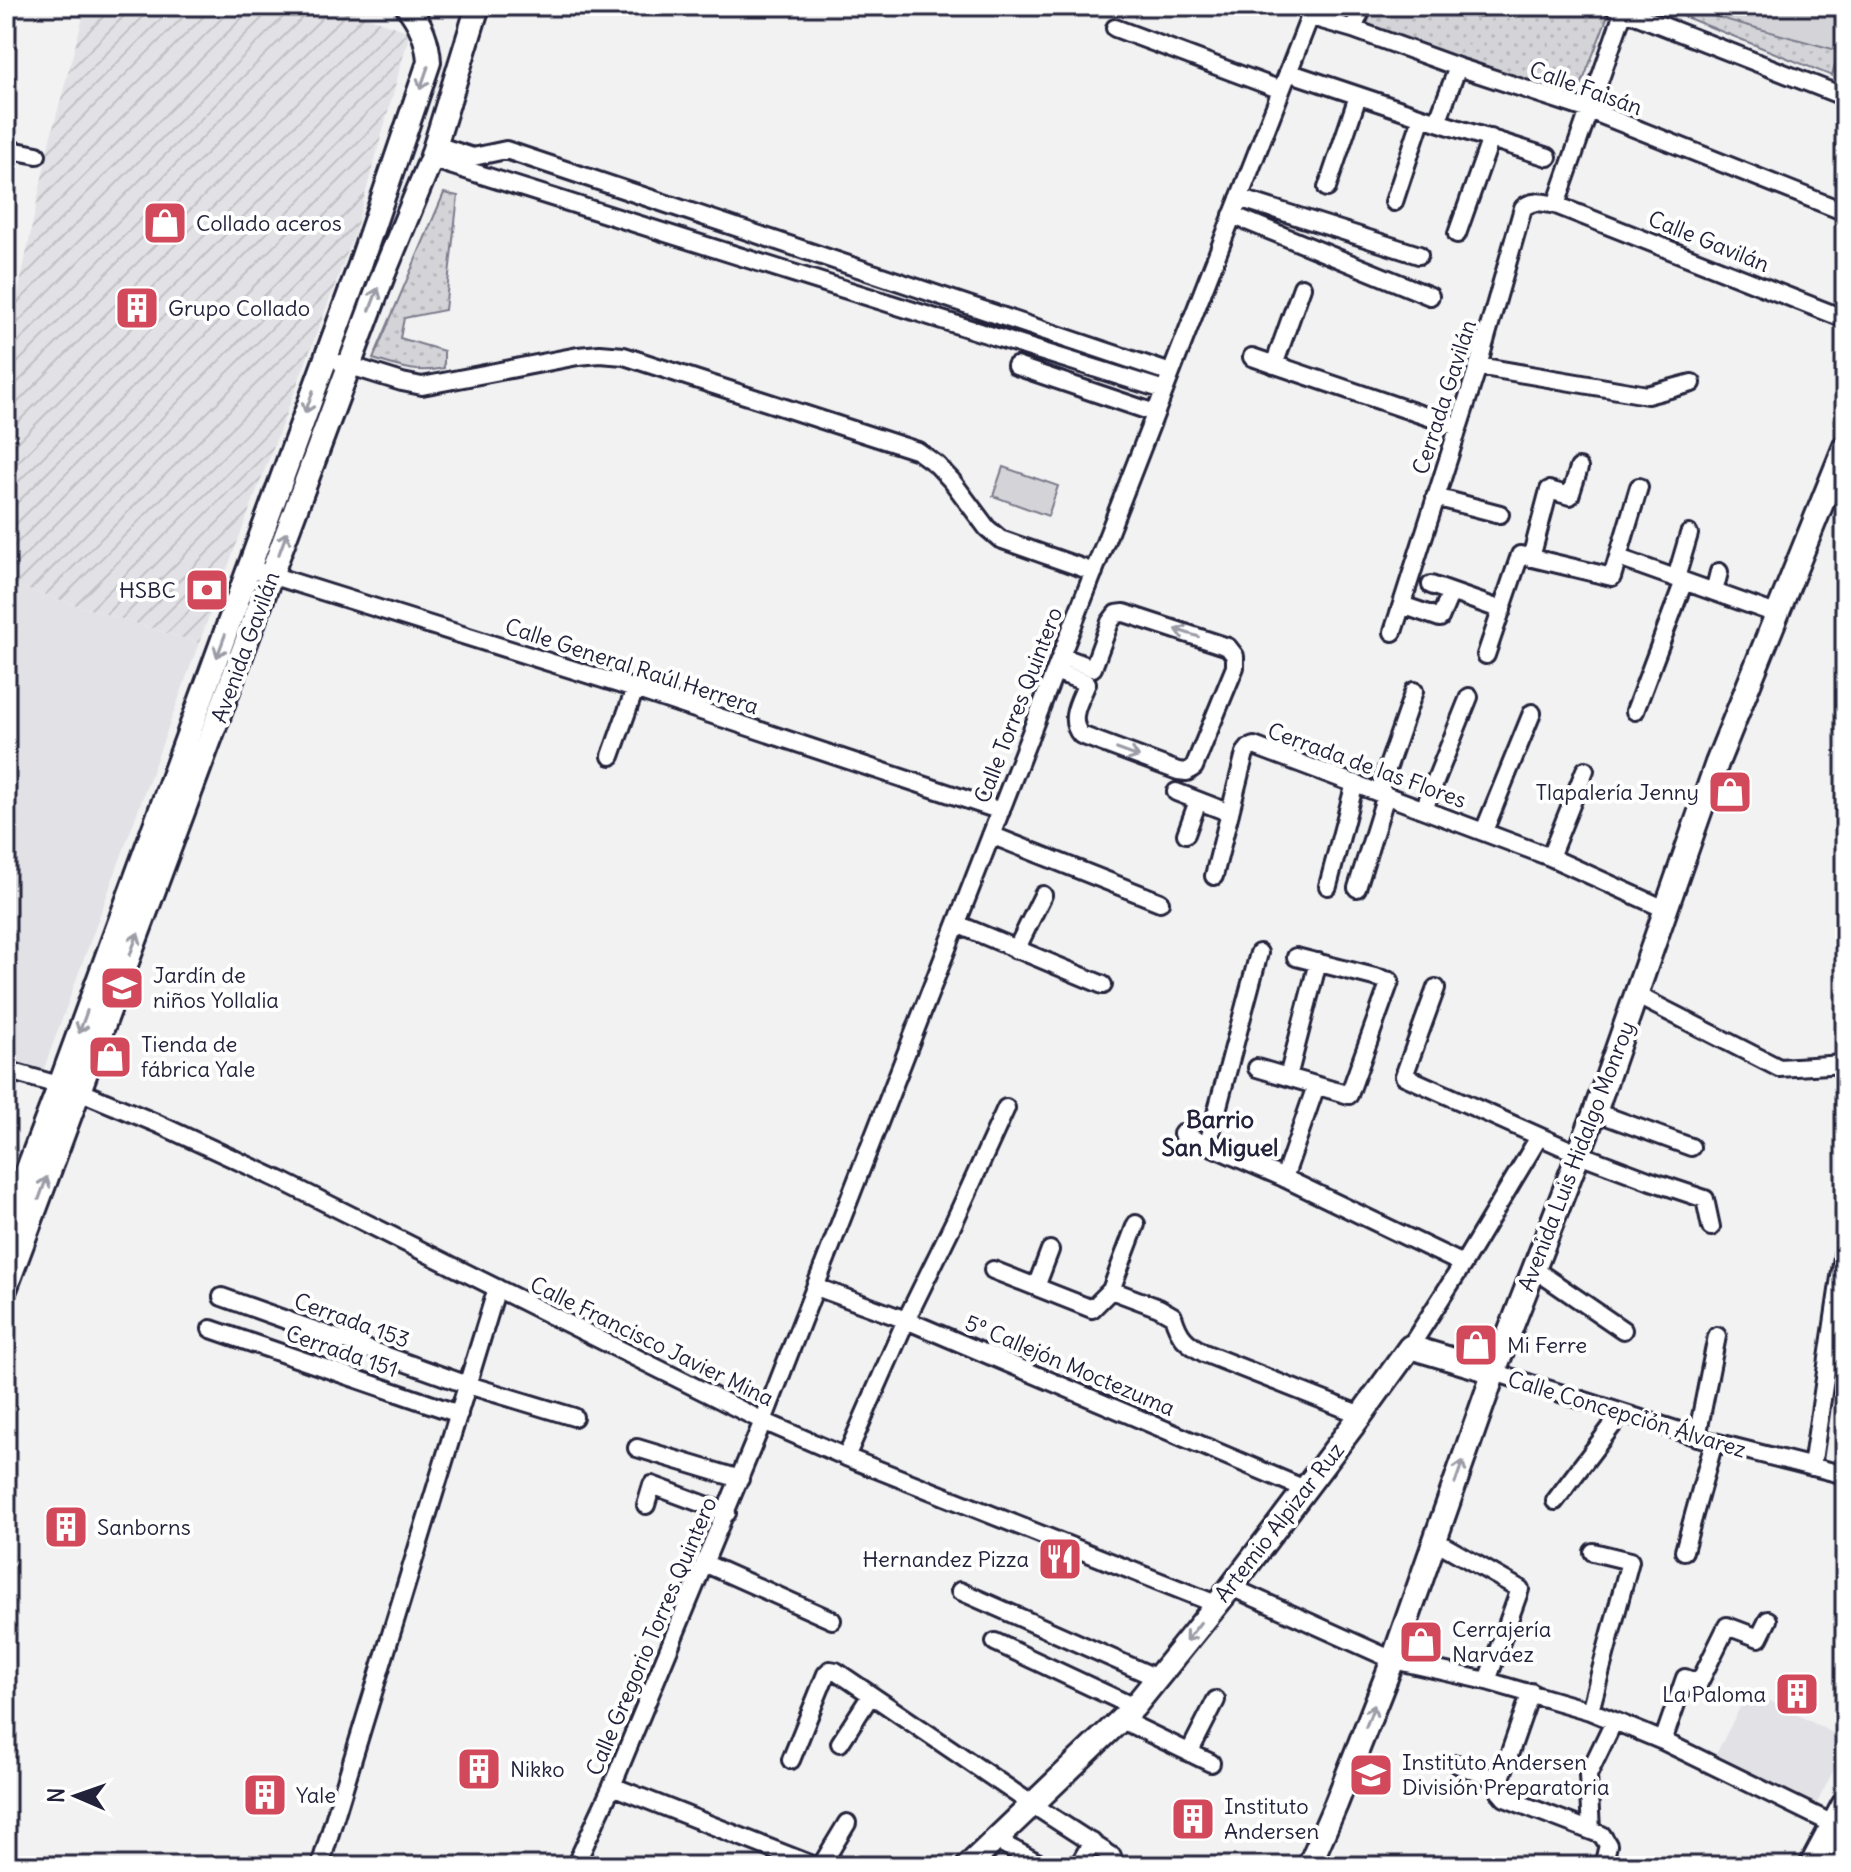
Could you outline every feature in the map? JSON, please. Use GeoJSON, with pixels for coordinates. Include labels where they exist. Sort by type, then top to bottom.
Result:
{"type":"FeatureCollection","features":[{"type":"Feature","properties":{"kind":"main road","name":"Avenida Gavilán"},"geometry":{"type":"LineString","coordinates":[[6,1287],[70,1088],[248,568],[360,265],[429,62],[428,47],[407,6]]}},
{"type":"Feature","properties":{"kind":"main road","name":"Avenida Gavilán"},"geometry":{"type":"LineString","coordinates":[[6,1226],[70,1088],[271,576],[384,273],[434,152],[478,6]]}},
{"type":"Feature","properties":{"kind":"main road","name":"Avenida Luis Hidalgo Monroy"},"geometry":{"type":"LineString","coordinates":[[1309,1866],[1393,1660],[1494,1372],[1595,1112],[1717,763],[1844,449]]}},
{"type":"Feature","properties":{"kind":"main road","name":"Calle Concepción Álvarez"},"geometry":{"type":"LineString","coordinates":[[1410,1347],[1494,1372]]}},
{"type":"Feature","properties":{"kind":"main road","name":"Artemio Alpizar Ruz"},"geometry":{"type":"LineString","coordinates":[[968,1866],[1128,1714],[1224,1595],[1410,1347]]}},
{"type":"Feature","properties":{"kind":"main road"},"geometry":{"type":"LineString","coordinates":[[1813,1866],[1842,1825]]}},
{"type":"Feature","properties":{"kind":"main road"},"geometry":{"type":"LineString","coordinates":[[1834,1866],[1842,1825]]}},
{"type":"Feature","properties":{"kind":"street"},"geometry":{"type":"LineString","coordinates":[[1353,29],[1363,6]]}},
{"type":"Feature","properties":{"kind":"street"},"geometry":{"type":"LineString","coordinates":[[1556,205],[1589,110],[1618,8],[1845,97]]}},
{"type":"Feature","properties":{"kind":"street","name":"Calle Faisán"},"geometry":{"type":"LineString","coordinates":[[1311,11],[1458,67],[1589,110],[1845,212]]}},
{"type":"Feature","properties":{"kind":"street","name":"Calle Torres Quintero"},"geometry":{"type":"LineString","coordinates":[[763,1421],[1311,11]]}},
{"type":"Feature","properties":{"kind":"street"},"geometry":{"type":"LineString","coordinates":[[1115,28],[1281,90]]}},
{"type":"Feature","properties":{"kind":"street"},"geometry":{"type":"LineString","coordinates":[[1394,202],[1429,120],[1458,67]]}},
{"type":"Feature","properties":{"kind":"street"},"geometry":{"type":"LineString","coordinates":[[1288,72],[1548,157]]}},
{"type":"Feature","properties":{"kind":"street"},"geometry":{"type":"LineString","coordinates":[[1327,188],[1358,96]]}},
{"type":"Feature","properties":{"kind":"street"},"geometry":{"type":"LineString","coordinates":[[1457,234],[1491,138]]}},
{"type":"Feature","properties":{"kind":"street"},"geometry":{"type":"LineString","coordinates":[[6,149],[37,155]]}},
{"type":"Feature","properties":{"kind":"street"},"geometry":{"type":"LineString","coordinates":[[434,152],[473,157],[506,150],[1171,373]]}},
{"type":"Feature","properties":{"kind":"street"},"geometry":{"type":"LineString","coordinates":[[434,152],[1164,390]]}},
{"type":"Feature","properties":{"kind":"street"},"geometry":{"type":"LineString","coordinates":[[1239,198],[1419,255]]}},
{"type":"Feature","properties":{"kind":"street","name":"Cerrada Gavilán"},"geometry":{"type":"LineString","coordinates":[[1393,632],[1478,366],[1523,208],[1534,202],[1556,205]]}},
{"type":"Feature","properties":{"kind":"street","name":"Calle Gavilán"},"geometry":{"type":"LineString","coordinates":[[1556,205],[1845,319]]}},
{"type":"Feature","properties":{"kind":"street"},"geometry":{"type":"LineString","coordinates":[[1232,215],[1430,296]]}},
{"type":"Feature","properties":{"kind":"street"},"geometry":{"type":"LineString","coordinates":[[1274,365],[1302,287]]}},
{"type":"Feature","properties":{"kind":"street"},"geometry":{"type":"LineString","coordinates":[[325,357],[422,386],[578,356],[624,356],[918,451],[952,481],[987,528],[1000,539],[1094,572]]}},
{"type":"Feature","properties":{"kind":"street"},"geometry":{"type":"LineString","coordinates":[[1252,357],[1458,427]]}},
{"type":"Feature","properties":{"kind":"street"},"geometry":{"type":"LineString","coordinates":[[1016,366],[1155,413]]}},
{"type":"Feature","properties":{"kind":"street"},"geometry":{"type":"LineString","coordinates":[[1478,366],[1647,395],[1692,383]]}},
{"type":"Feature","properties":{"kind":"street"},"geometry":{"type":"LineString","coordinates":[[1531,558],[1549,490],[1570,496],[1579,468]]}},
{"type":"Feature","properties":{"kind":"street"},"geometry":{"type":"LineString","coordinates":[[1486,655],[1520,555],[1612,577],[1639,487]]}},
{"type":"Feature","properties":{"kind":"street"},"geometry":{"type":"LineString","coordinates":[[1435,497],[1500,514]]}},
{"type":"Feature","properties":{"kind":"street"},"geometry":{"type":"LineString","coordinates":[[1635,711],[1680,579],[1689,534]]}},
{"type":"Feature","properties":{"kind":"street"},"geometry":{"type":"LineString","coordinates":[[1619,558],[1776,614]]}},
{"type":"Feature","properties":{"kind":"street","name":"Calle General Raúl Herrera"},"geometry":{"type":"LineString","coordinates":[[248,568],[635,689],[1001,811]]}},
{"type":"Feature","properties":{"kind":"street"},"geometry":{"type":"LineString","coordinates":[[1714,592],[1719,572]]}},
{"type":"Feature","properties":{"kind":"street"},"geometry":{"type":"LineString","coordinates":[[1431,585],[1502,610]]}},
{"type":"Feature","properties":{"kind":"street"},"geometry":{"type":"LineString","coordinates":[[1402,605],[1440,618],[1451,592]]}},
{"type":"Feature","properties":{"kind":"street"},"geometry":{"type":"LineString","coordinates":[[1124,613],[1228,647],[1235,656],[1235,667],[1194,767],[1187,772],[1081,735],[1076,730],[1074,716],[1087,683],[1058,664],[1093,668],[1110,622],[1116,614],[1124,613]]}},
{"type":"Feature","properties":{"kind":"street"},"geometry":{"type":"LineString","coordinates":[[611,756],[635,689]]}},
{"type":"Feature","properties":{"kind":"street"},"geometry":{"type":"LineString","coordinates":[[1357,888],[1414,691]]}},
{"type":"Feature","properties":{"kind":"street"},"geometry":{"type":"LineString","coordinates":[[1424,809],[1469,697]]}},
{"type":"Feature","properties":{"kind":"street"},"geometry":{"type":"LineString","coordinates":[[1484,831],[1532,713]]}},
{"type":"Feature","properties":{"kind":"street","name":"Cerrada de las Flores"},"geometry":{"type":"LineString","coordinates":[[1214,876],[1245,753],[1254,746],[1550,857],[1665,909]]}},
{"type":"Feature","properties":{"kind":"street"},"geometry":{"type":"LineString","coordinates":[[1550,857],[1585,770]]}},
{"type":"Feature","properties":{"kind":"street"},"geometry":{"type":"LineString","coordinates":[[1328,886],[1355,783]]}},
{"type":"Feature","properties":{"kind":"street"},"geometry":{"type":"LineString","coordinates":[[1176,792],[1230,813]]}},
{"type":"Feature","properties":{"kind":"street"},"geometry":{"type":"LineString","coordinates":[[1186,834],[1198,801]]}},
{"type":"Feature","properties":{"kind":"street"},"geometry":{"type":"LineString","coordinates":[[991,835],[1160,902]]}},
{"type":"Feature","properties":{"kind":"street"},"geometry":{"type":"LineString","coordinates":[[1016,950],[1043,895]]}},
{"type":"Feature","properties":{"kind":"street"},"geometry":{"type":"LineString","coordinates":[[957,924],[1103,985]]}},
{"type":"Feature","properties":{"kind":"street"},"geometry":{"type":"LineString","coordinates":[[1208,1144],[1259,953]]}},
{"type":"Feature","properties":{"kind":"street"},"geometry":{"type":"LineString","coordinates":[[1257,1068],[1349,1095],[1390,981],[1296,957]]}},
{"type":"Feature","properties":{"kind":"street"},"geometry":{"type":"LineString","coordinates":[[1288,1077],[1318,962]]}},
{"type":"Feature","properties":{"kind":"street"},"geometry":{"type":"LineString","coordinates":[[1436,988],[1404,1076],[1579,1154],[1705,1199],[1711,1227]]}},
{"type":"Feature","properties":{"kind":"street"},"geometry":{"type":"LineString","coordinates":[[1636,995],[1779,1068],[1845,1064]]}},
{"type":"Feature","properties":{"kind":"street","name":"Calle Francisco Javier Mina"},"geometry":{"type":"LineString","coordinates":[[6,1070],[70,1088],[156,1123],[284,1182],[763,1421],[846,1457],[1393,1660],[1531,1692],[1590,1711],[1663,1741],[1842,1825]]}},
{"type":"Feature","properties":{"kind":"street"},"geometry":{"type":"LineString","coordinates":[[1284,1178],[1316,1086]]}},
{"type":"Feature","properties":{"kind":"street"},"geometry":{"type":"LineString","coordinates":[[846,1457],[906,1320],[1006,1108]]}},
{"type":"Feature","properties":{"kind":"street"},"geometry":{"type":"LineString","coordinates":[[1595,1112],[1691,1147]]}},
{"type":"Feature","properties":{"kind":"street"},"geometry":{"type":"LineString","coordinates":[[1182,1134],[1284,1178],[1463,1264]]}},
{"type":"Feature","properties":{"kind":"street","name":"Artemio Alpizar Ruz"},"geometry":{"type":"LineString","coordinates":[[1410,1347],[1539,1137]]}},
{"type":"Feature","properties":{"kind":"street"},"geometry":{"type":"LineString","coordinates":[[993,1270],[1092,1309],[1111,1290],[1136,1224]]}},
{"type":"Feature","properties":{"kind":"street"},"geometry":{"type":"LineString","coordinates":[[1812,1467],[1841,1294],[1845,1243]]}},
{"type":"Feature","properties":{"kind":"street"},"geometry":{"type":"LineString","coordinates":[[1036,1287],[1050,1250]]}},
{"type":"Feature","properties":{"kind":"street"},"geometry":{"type":"LineString","coordinates":[[1534,1269],[1623,1330]]}},
{"type":"Feature","properties":{"kind":"street","name":"5º Callejón Moctezuma"},"geometry":{"type":"LineString","coordinates":[[816,1287],[906,1320],[1305,1489]]}},
{"type":"Feature","properties":{"kind":"street"},"geometry":{"type":"LineString","coordinates":[[320,1866],[497,1288]]}},
{"type":"Feature","properties":{"kind":"street"},"geometry":{"type":"LineString","coordinates":[[1111,1290],[1173,1316],[1177,1330],[1188,1344],[1204,1353],[1361,1415]]}},
{"type":"Feature","properties":{"kind":"street","name":"Cerrada 153"},"geometry":{"type":"LineString","coordinates":[[222,1297],[468,1385],[574,1417]]}},
{"type":"Feature","properties":{"kind":"street","name":"Cerrada 151"},"geometry":{"type":"LineString","coordinates":[[211,1329],[459,1414]]}},
{"type":"Feature","properties":{"kind":"street"},"geometry":{"type":"LineString","coordinates":[[1697,1437],[1717,1336]]}},
{"type":"Feature","properties":{"kind":"street","name":"Calle Concepción Álvarez"},"geometry":{"type":"LineString","coordinates":[[1494,1372],[1714,1442],[1845,1475]]}},
{"type":"Feature","properties":{"kind":"street"},"geometry":{"type":"LineString","coordinates":[[1555,1501],[1621,1414]]}},
{"type":"Feature","properties":{"kind":"street","name":"Calle Gregorio Torres Quintero"},"geometry":{"type":"LineString","coordinates":[[575,1866],[612,1786],[763,1421]]}},
{"type":"Feature","properties":{"kind":"street"},"geometry":{"type":"LineString","coordinates":[[1684,1551],[1714,1442]]}},
{"type":"Feature","properties":{"kind":"street"},"geometry":{"type":"LineString","coordinates":[[637,1448],[740,1479]]}},
{"type":"Feature","properties":{"kind":"street"},"geometry":{"type":"LineString","coordinates":[[646,1505],[652,1485],[727,1513]]}},
{"type":"Feature","properties":{"kind":"street"},"geometry":{"type":"LineString","coordinates":[[1434,1540],[1520,1589],[1487,1681]]}},
{"type":"Feature","properties":{"kind":"street"},"geometry":{"type":"LineString","coordinates":[[1590,1711],[1630,1561],[1593,1552]]}},
{"type":"Feature","properties":{"kind":"street"},"geometry":{"type":"LineString","coordinates":[[704,1563],[832,1620]]}},
{"type":"Feature","properties":{"kind":"street"},"geometry":{"type":"LineString","coordinates":[[960,1591],[1157,1678]]}},
{"type":"Feature","properties":{"kind":"street"},"geometry":{"type":"LineString","coordinates":[[1663,1741],[1685,1678],[1699,1683],[1727,1626],[1759,1638],[1768,1620]]}},
{"type":"Feature","properties":{"kind":"street"},"geometry":{"type":"LineString","coordinates":[[995,1642],[1211,1763]]}},
{"type":"Feature","properties":{"kind":"street"},"geometry":{"type":"LineString","coordinates":[[791,1760],[826,1674],[830,1670],[836,1671],[1112,1856]]}},
{"type":"Feature","properties":{"kind":"street"},"geometry":{"type":"LineString","coordinates":[[1531,1692],[1499,1791],[1505,1798],[1602,1835],[1608,1845],[1603,1866]]}},
{"type":"Feature","properties":{"kind":"street"},"geometry":{"type":"LineString","coordinates":[[840,1743],[871,1695]]}},
{"type":"Feature","properties":{"kind":"street"},"geometry":{"type":"LineString","coordinates":[[1189,1753],[1216,1700]]}},
{"type":"Feature","properties":{"kind":"street"},"geometry":{"type":"LineString","coordinates":[[1591,1830],[1588,1775],[1614,1721]]}},
{"type":"Feature","properties":{"kind":"street"},"geometry":{"type":"LineString","coordinates":[[1457,1764],[1500,1781]]}},
{"type":"Feature","properties":{"kind":"street"},"geometry":{"type":"LineString","coordinates":[[612,1786],[815,1866]]}},
{"type":"Feature","properties":{"kind":"street"},"geometry":{"type":"LineString","coordinates":[[821,1866],[847,1823]]}},
{"type":"Feature","properties":{"kind":"street"},"geometry":{"type":"LineString","coordinates":[[996,1840],[1044,1866]]}},
{"type":"Feature","properties":{"kind":"street"},"geometry":{"type":"LineString","coordinates":[[1078,1866],[1092,1842]]}},
{"type":"Feature","properties":{"kind":"shaded area","name":"Grupo Collado"},"geometry":{"type":"Polygon","coordinates":[[[334,6],[410,32],[354,235],[199,643],[6,583],[6,352],[50,139],[85,10],[334,6]]]}},
{"type":"Feature","properties":{"kind":"shaded area"},"geometry":{"type":"Polygon","coordinates":[[[1374,6],[1600,6],[1610,10],[1573,107],[1366,27],[1374,6]]]}},
{"type":"Feature","properties":{"kind":"shaded area"},"geometry":{"type":"Polygon","coordinates":[[[1658,6],[1845,6],[1845,31],[1832,76],[1658,6]]]}},
{"type":"Feature","properties":{"kind":"shaded area"},"geometry":{"type":"Polygon","coordinates":[[[1677,6],[1845,6],[1845,12],[1836,50],[1677,6]]]}},
{"type":"Feature","properties":{"kind":"shaded area"},"geometry":{"type":"Polygon","coordinates":[[[444,193],[458,196],[445,310],[404,318],[400,338],[444,351],[444,368],[417,370],[373,359],[444,193]]]}},
{"type":"Feature","properties":{"kind":"shaded area"},"geometry":{"type":"Polygon","coordinates":[[[1003,467],[1058,486],[1048,516],[993,496],[1003,467]]]}},
{"type":"Feature","properties":{"kind":"shaded area"},"geometry":{"type":"Polygon","coordinates":[[[6,583],[199,643],[43,1071],[6,1061],[6,583]]]}},
{"type":"Feature","properties":{"kind":"shaded area"},"geometry":{"type":"Polygon","coordinates":[[[1749,1690],[1845,1739],[1845,1747],[1816,1805],[1715,1756],[1749,1690]]]}},
{"type":"Feature","properties":{"kind":"place","name":"Collado aceros"},"geometry":{"type":"Point","coordinates":[165,223]}},
{"type":"Feature","properties":{"kind":"place","name":"Grupo Collado"},"geometry":{"type":"Point","coordinates":[137,308]}},
{"type":"Feature","properties":{"kind":"place","name":"HSBC"},"geometry":{"type":"Point","coordinates":[207,590]}},
{"type":"Feature","properties":{"kind":"place","name":"Tlapalería Jenny"},"geometry":{"type":"Point","coordinates":[1730,792]}},
{"type":"Feature","properties":{"kind":"place","name":"Jardín de niños Yollalia"},"geometry":{"type":"Point","coordinates":[122,988]}},
{"type":"Feature","properties":{"kind":"place","name":"Tienda de fábrica Yale"},"geometry":{"type":"Point","coordinates":[110,1057]}},
{"type":"Feature","properties":{"kind":"place","name":"Mi Ferre"},"geometry":{"type":"Point","coordinates":[1476,1345]}},
{"type":"Feature","properties":{"kind":"place","name":"Sanborns"},"geometry":{"type":"Point","coordinates":[66,1527]}},
{"type":"Feature","properties":{"kind":"place","name":"Hernandez Pizza"},"geometry":{"type":"Point","coordinates":[1060,1559]}},
{"type":"Feature","properties":{"kind":"place","name":"Cerrajería Narváez"},"geometry":{"type":"Point","coordinates":[1421,1642]}},
{"type":"Feature","properties":{"kind":"place","name":"La Paloma"},"geometry":{"type":"Point","coordinates":[1797,1694]}},
{"type":"Feature","properties":{"kind":"place","name":"Nikko"},"geometry":{"type":"Point","coordinates":[479,1769]}},
{"type":"Feature","properties":{"kind":"place","name":"Instituto Andersen División Preparatoria"},"geometry":{"type":"Point","coordinates":[1371,1775]}},
{"type":"Feature","properties":{"kind":"place","name":"Yale"},"geometry":{"type":"Point","coordinates":[265,1795]}},
{"type":"Feature","properties":{"kind":"place","name":"Instituto Andersen"},"geometry":{"type":"Point","coordinates":[1193,1819]}},
{"type":"Feature","properties":{"kind":"district","name":"Barrio San Miguel"},"geometry":{"type":"Point","coordinates":[1220,1134]}}]}
